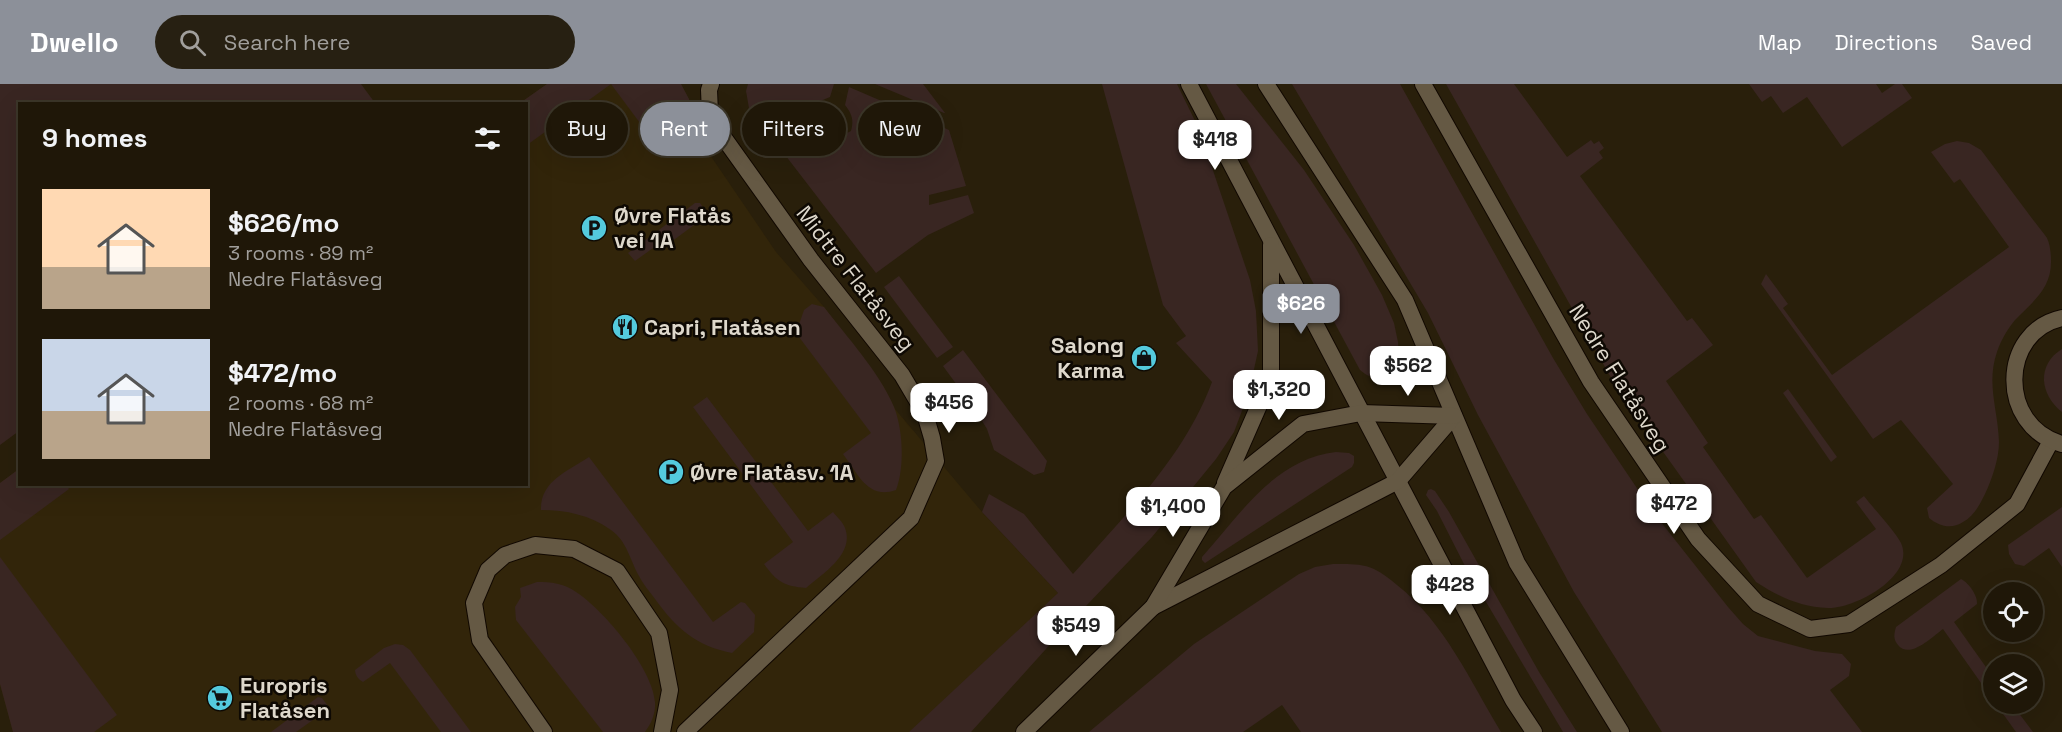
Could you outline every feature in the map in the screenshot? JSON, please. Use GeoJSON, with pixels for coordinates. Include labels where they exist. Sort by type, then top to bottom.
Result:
{"type":"FeatureCollection","features":[{"type":"Feature","properties":{"kind":"street","name":"Midtre Flatåsveg"},"geometry":{"type":"LineString","coordinates":[[684,732],[911,519],[936,460],[925,414],[902,375],[811,260],[724,138],[710,114],[711,84]]}},
{"type":"Feature","properties":{"kind":"street"},"geometry":{"type":"LineString","coordinates":[[1189,84],[1513,700],[1534,732]]}},
{"type":"Feature","properties":{"kind":"street"},"geometry":{"type":"LineString","coordinates":[[1266,84],[1405,300],[1517,563],[1622,732]]}},
{"type":"Feature","properties":{"kind":"street","name":"Nedre Flatåsveg"},"geometry":{"type":"LineString","coordinates":[[1423,84],[1591,382],[1698,539],[1758,604],[1810,629],[1850,624],[1950,558],[2017,504],[2056,442],[2032,428],[2020,410],[2014,389],[2014,368],[2023,347],[2037,330],[2062,318]]}},
{"type":"Feature","properties":{"kind":"street"},"geometry":{"type":"LineString","coordinates":[[1024,732],[1153,607],[1224,487],[1271,378],[1271,241]]}},
{"type":"Feature","properties":{"kind":"street"},"geometry":{"type":"LineString","coordinates":[[1224,487],[1303,424],[1361,413],[1454,416]]}},
{"type":"Feature","properties":{"kind":"street"},"geometry":{"type":"LineString","coordinates":[[1153,607],[1398,481],[1454,416]]}},
{"type":"Feature","properties":{"kind":"street"},"geometry":{"type":"LineString","coordinates":[[544,732],[480,640],[474,603],[488,570],[505,555],[535,545],[574,549],[617,571],[659,633],[670,690],[662,732]]}},
{"type":"Feature","properties":{"kind":"shaded area"},"geometry":{"type":"Polygon","coordinates":[[[0,84],[361,84],[374,102],[18,102],[18,432],[0,445],[0,84]]]}},
{"type":"Feature","properties":{"kind":"shaded area"},"geometry":{"type":"Polygon","coordinates":[[[547,84],[681,84],[690,102],[640,102],[640,156],[711,156],[776,252],[824,307],[884,387],[895,409],[982,512],[1058,593],[989,710],[971,732],[13,732],[0,684],[0,483],[18,470],[18,486],[528,486],[528,102],[521,102],[547,84]]]}},
{"type":"Feature","properties":{"kind":"shaded area"},"geometry":{"type":"Polygon","coordinates":[[[547,84],[611,84],[586,102],[546,102],[546,131],[528,144],[528,102],[521,102],[547,84]]]}},
{"type":"Feature","properties":{"kind":"shaded area"},"geometry":{"type":"Polygon","coordinates":[[[611,84],[681,84],[690,102],[640,102],[640,123],[628,107],[628,102],[624,102],[611,84]]]}},
{"type":"Feature","properties":{"kind":"shaded area"},"geometry":{"type":"Polygon","coordinates":[[[748,84],[834,84],[830,97],[818,102],[748,102],[746,91],[748,84]]]}},
{"type":"Feature","properties":{"kind":"shaded area"},"geometry":{"type":"Polygon","coordinates":[[[875,84],[923,84],[937,102],[918,102],[875,84]]]}},
{"type":"Feature","properties":{"kind":"shaded area"},"geometry":{"type":"Polygon","coordinates":[[[1102,84],[1177,84],[1199,129],[1250,280],[1256,311],[1258,351],[1249,392],[1234,432],[1216,459],[1152,537],[1064,629],[971,732],[909,732],[1058,593],[982,512],[989,494],[1024,514],[1073,574],[1133,507],[1170,460],[1200,409],[1212,382],[1176,343],[1186,336],[1163,305],[1102,84]]]}},
{"type":"Feature","properties":{"kind":"shaded area"},"geometry":{"type":"Polygon","coordinates":[[[1206,84],[1236,84],[1304,170],[1354,245],[1382,295],[1394,323],[1400,372],[1397,376],[1378,379],[1360,370],[1206,84]]]}},
{"type":"Feature","properties":{"kind":"shaded area"},"geometry":{"type":"Polygon","coordinates":[[[1292,84],[1400,84],[1553,358],[1587,414],[1653,512],[1728,607],[1758,636],[1815,651],[1842,654],[1851,664],[1849,676],[1830,690],[1862,732],[1662,732],[1574,592],[1478,415],[1428,313],[1292,84]]]}},
{"type":"Feature","properties":{"kind":"shaded area"},"geometry":{"type":"Polygon","coordinates":[[[1446,84],[1514,84],[1567,157],[1591,140],[1594,144],[1599,141],[1604,148],[1599,152],[1603,158],[1580,176],[1687,321],[1692,318],[1713,345],[1666,381],[1708,443],[1703,447],[1754,519],[1761,515],[1807,578],[1876,529],[1856,502],[1864,496],[1901,543],[1903,555],[1900,567],[1892,578],[1867,597],[1840,607],[1828,608],[1808,606],[1790,600],[1756,582],[1614,383],[1446,84]]]}},
{"type":"Feature","properties":{"kind":"shaded area"},"geometry":{"type":"Polygon","coordinates":[[[1749,84],[1876,84],[1882,93],[1895,84],[1902,84],[1912,98],[1842,147],[1807,97],[1783,113],[1771,96],[1762,102],[1749,84]]]}},
{"type":"Feature","properties":{"kind":"shaded area"},"geometry":{"type":"Polygon","coordinates":[[[849,87],[884,102],[858,102],[858,156],[943,156],[943,127],[949,130],[966,186],[929,195],[929,205],[968,195],[974,213],[928,235],[876,273],[786,156],[846,156],[846,134],[851,131],[852,124],[852,117],[846,106],[849,87]]]}},
{"type":"Feature","properties":{"kind":"shaded area"},"geometry":{"type":"Polygon","coordinates":[[[1957,141],[1969,143],[1981,150],[2047,238],[2051,260],[2045,287],[2012,324],[1997,352],[1993,386],[1999,448],[1990,482],[1981,503],[1973,514],[1967,520],[1950,526],[1941,525],[1929,518],[1927,508],[1953,484],[1901,420],[1873,439],[1761,284],[1766,274],[1788,304],[1783,308],[1832,375],[2009,247],[1960,179],[1954,183],[1931,152],[1945,144],[1957,141]]]}},
{"type":"Feature","properties":{"kind":"shaded area"},"geometry":{"type":"Polygon","coordinates":[[[695,203],[700,203],[707,213],[705,217],[671,242],[667,238],[635,261],[628,253],[695,203]]]}},
{"type":"Feature","properties":{"kind":"shaded area"},"geometry":{"type":"Polygon","coordinates":[[[899,276],[953,347],[937,358],[884,287],[899,276]]]}},
{"type":"Feature","properties":{"kind":"shaded area"},"geometry":{"type":"Polygon","coordinates":[[[812,304],[824,307],[853,343],[872,368],[894,407],[902,449],[901,471],[896,490],[886,492],[871,488],[859,477],[843,454],[871,433],[796,333],[804,310],[812,304]]]}},
{"type":"Feature","properties":{"kind":"shaded area"},"geometry":{"type":"Polygon","coordinates":[[[2062,349],[2062,412],[2049,397],[2044,380],[2048,363],[2062,349]]]}},
{"type":"Feature","properties":{"kind":"shaded area"},"geometry":{"type":"Polygon","coordinates":[[[963,350],[1047,461],[1044,472],[1034,475],[994,450],[987,429],[943,366],[963,350]]]}},
{"type":"Feature","properties":{"kind":"shaded area"},"geometry":{"type":"Polygon","coordinates":[[[1788,389],[1837,457],[1831,462],[1783,393],[1788,389]]]}},
{"type":"Feature","properties":{"kind":"shaded area"},"geometry":{"type":"Polygon","coordinates":[[[707,397],[808,531],[833,512],[844,526],[847,537],[841,555],[828,570],[806,588],[782,582],[764,564],[793,542],[693,407],[707,397]]]}},
{"type":"Feature","properties":{"kind":"shaded area"},"geometry":{"type":"Polygon","coordinates":[[[1336,452],[1349,453],[1354,456],[1352,467],[1205,563],[1202,560],[1202,557],[1245,507],[1276,477],[1294,465],[1336,452]]]}},
{"type":"Feature","properties":{"kind":"shaded area"},"geometry":{"type":"Polygon","coordinates":[[[589,457],[713,622],[741,602],[745,603],[755,615],[754,632],[732,653],[697,640],[671,619],[642,582],[625,545],[611,530],[577,514],[541,510],[545,491],[550,484],[564,472],[589,457]]]}},
{"type":"Feature","properties":{"kind":"shaded area"},"geometry":{"type":"Polygon","coordinates":[[[18,470],[18,486],[67,486],[69,489],[0,540],[0,483],[18,470]]]}},
{"type":"Feature","properties":{"kind":"shaded area"},"geometry":{"type":"Polygon","coordinates":[[[1431,489],[1435,491],[1449,512],[1539,672],[1577,732],[1563,732],[1466,568],[1437,511],[1426,495],[1431,489]]]}},
{"type":"Feature","properties":{"kind":"shaded area"},"geometry":{"type":"Polygon","coordinates":[[[2062,507],[2062,567],[2049,548],[2024,566],[2015,564],[2009,554],[2008,545],[2062,507]]]}},
{"type":"Feature","properties":{"kind":"shaded area"},"geometry":{"type":"Polygon","coordinates":[[[0,557],[117,715],[94,732],[13,732],[0,684],[0,557]]]}},
{"type":"Feature","properties":{"kind":"shaded area"},"geometry":{"type":"Polygon","coordinates":[[[1333,564],[1359,565],[1374,569],[1414,600],[1443,635],[1501,732],[1301,732],[1282,705],[1243,732],[1089,732],[1194,644],[1299,574],[1315,567],[1333,564]]]}},
{"type":"Feature","properties":{"kind":"shaded area"},"geometry":{"type":"Polygon","coordinates":[[[1961,579],[1967,583],[1976,597],[1977,604],[1954,622],[1983,663],[1983,686],[1943,629],[1921,645],[1909,650],[1898,645],[1894,634],[1896,627],[1961,579]]]}},
{"type":"Feature","properties":{"kind":"shaded area"},"geometry":{"type":"Polygon","coordinates":[[[537,582],[557,584],[576,592],[600,612],[637,657],[646,673],[655,702],[651,722],[645,732],[603,732],[516,620],[515,607],[521,597],[520,588],[537,582]]]}},
{"type":"Feature","properties":{"kind":"shaded area"},"geometry":{"type":"Polygon","coordinates":[[[395,644],[403,645],[410,650],[471,732],[441,732],[390,663],[363,682],[359,679],[355,670],[384,648],[395,644]]]}},
{"type":"Feature","properties":{"kind":"shaded area"},"geometry":{"type":"Polygon","coordinates":[[[318,697],[322,698],[328,706],[327,710],[296,732],[271,732],[318,697]]]}},
{"type":"Feature","properties":{"kind":"shaded area"},"geometry":{"type":"Polygon","coordinates":[[[2003,714],[2020,714],[2033,732],[2016,732],[2003,714]]]}},
{"type":"Feature","properties":{"kind":"place","name":"Øvre Flatås vei 1A"},"geometry":{"type":"Point","coordinates":[594,228]}},
{"type":"Feature","properties":{"kind":"place","name":"Capri, Flatåsen"},"geometry":{"type":"Point","coordinates":[625,327]}},
{"type":"Feature","properties":{"kind":"place","name":"Salong Karma"},"geometry":{"type":"Point","coordinates":[1144,358]}},
{"type":"Feature","properties":{"kind":"place","name":"Øvre Flatåsv. 1A"},"geometry":{"type":"Point","coordinates":[671,472]}},
{"type":"Feature","properties":{"kind":"place","name":"Europris Flatåsen"},"geometry":{"type":"Point","coordinates":[220,698]}}]}
